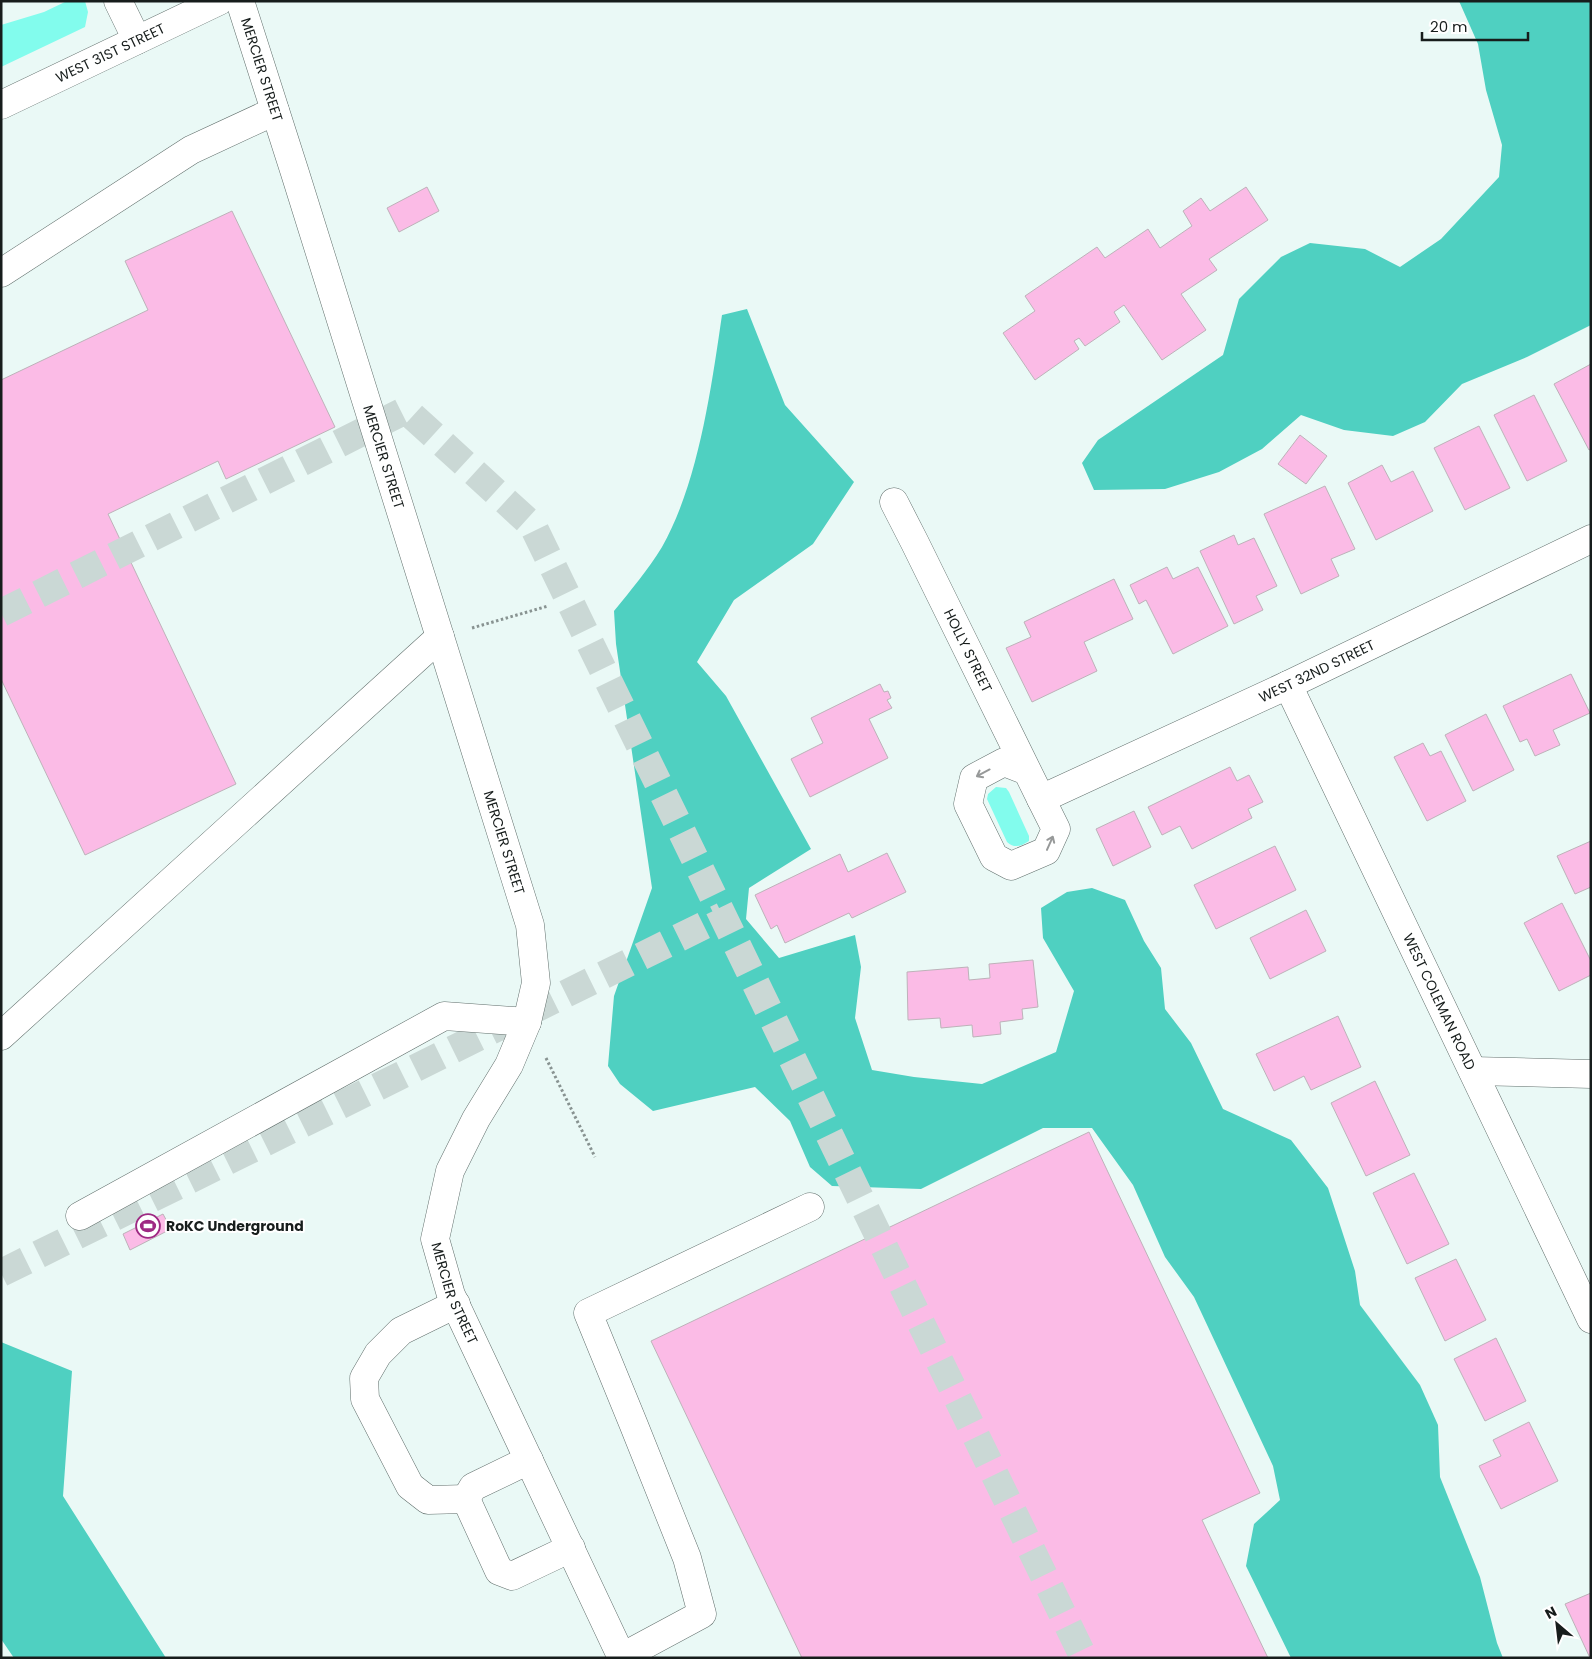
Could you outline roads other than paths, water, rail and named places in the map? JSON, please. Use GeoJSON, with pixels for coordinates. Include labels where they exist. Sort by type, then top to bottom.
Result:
{"type":"FeatureCollection","features":[{"type":"Feature","properties":{"kind":"street"},"geometry":{"type":"LineString","coordinates":[[118,1],[137,40]]}},
{"type":"Feature","properties":{"kind":"street","name":"WEST 31ST STREET"},"geometry":{"type":"LineString","coordinates":[[1,104],[219,1]]}},
{"type":"Feature","properties":{"kind":"street","name":"MERCIER STREET"},"geometry":{"type":"LineString","coordinates":[[240,1],[530,925],[536,983],[527,1022],[509,1065],[476,1119],[450,1171],[435,1240],[451,1295],[622,1657]]}},
{"type":"Feature","properties":{"kind":"street"},"geometry":{"type":"LineString","coordinates":[[1,273],[191,150],[275,111]]}},
{"type":"Feature","properties":{"kind":"street","name":"HOLLY STREET"},"geometry":{"type":"LineString","coordinates":[[894,502],[1041,799]]}},
{"type":"Feature","properties":{"kind":"street","name":"WEST 32ND STREET"},"geometry":{"type":"LineString","coordinates":[[1041,799],[1288,685],[1591,539]]}},
{"type":"Feature","properties":{"kind":"street"},"geometry":{"type":"LineString","coordinates":[[1,1036],[440,637]]}},
{"type":"Feature","properties":{"kind":"street","name":"WEST COLEMAN ROAD"},"geometry":{"type":"LineString","coordinates":[[1288,685],[1591,1319]]}},
{"type":"Feature","properties":{"kind":"street"},"geometry":{"type":"LineString","coordinates":[[1027,771],[1004,762],[974,778],[968,804],[994,857],[1011,866],[1046,851],[1056,829],[1041,799]]}},
{"type":"Feature","properties":{"kind":"street"},"geometry":{"type":"LineString","coordinates":[[80,1216],[444,1016],[527,1022]]}},
{"type":"Feature","properties":{"kind":"street"},"geometry":{"type":"LineString","coordinates":[[1473,1071],[1591,1074]]}},
{"type":"Feature","properties":{"kind":"street"},"geometry":{"type":"LineString","coordinates":[[622,1657],[702,1614],[687,1558],[634,1423],[588,1314],[810,1207]]}},
{"type":"Feature","properties":{"kind":"street"},"geometry":{"type":"LineString","coordinates":[[456,1304],[401,1332],[378,1354],[364,1378],[366,1399],[410,1486],[428,1500],[466,1499]]}},
{"type":"Feature","properties":{"kind":"street"},"geometry":{"type":"LineString","coordinates":[[466,1499],[473,1487],[529,1460]]}},
{"type":"Feature","properties":{"kind":"street"},"geometry":{"type":"LineString","coordinates":[[466,1499],[499,1571],[512,1576],[571,1548]]}},
{"type":"Feature","properties":{"kind":"tunnel"},"geometry":{"type":"LineString","coordinates":[[1,613],[406,410],[533,526],[1084,1658]]}},
{"type":"Feature","properties":{"kind":"tunnel"},"geometry":{"type":"LineString","coordinates":[[1,1273],[723,916]]}},
{"type":"Feature","properties":{"kind":"place","name":"RoKC Underground"},"geometry":{"type":"Point","coordinates":[148,1226]}}]}
